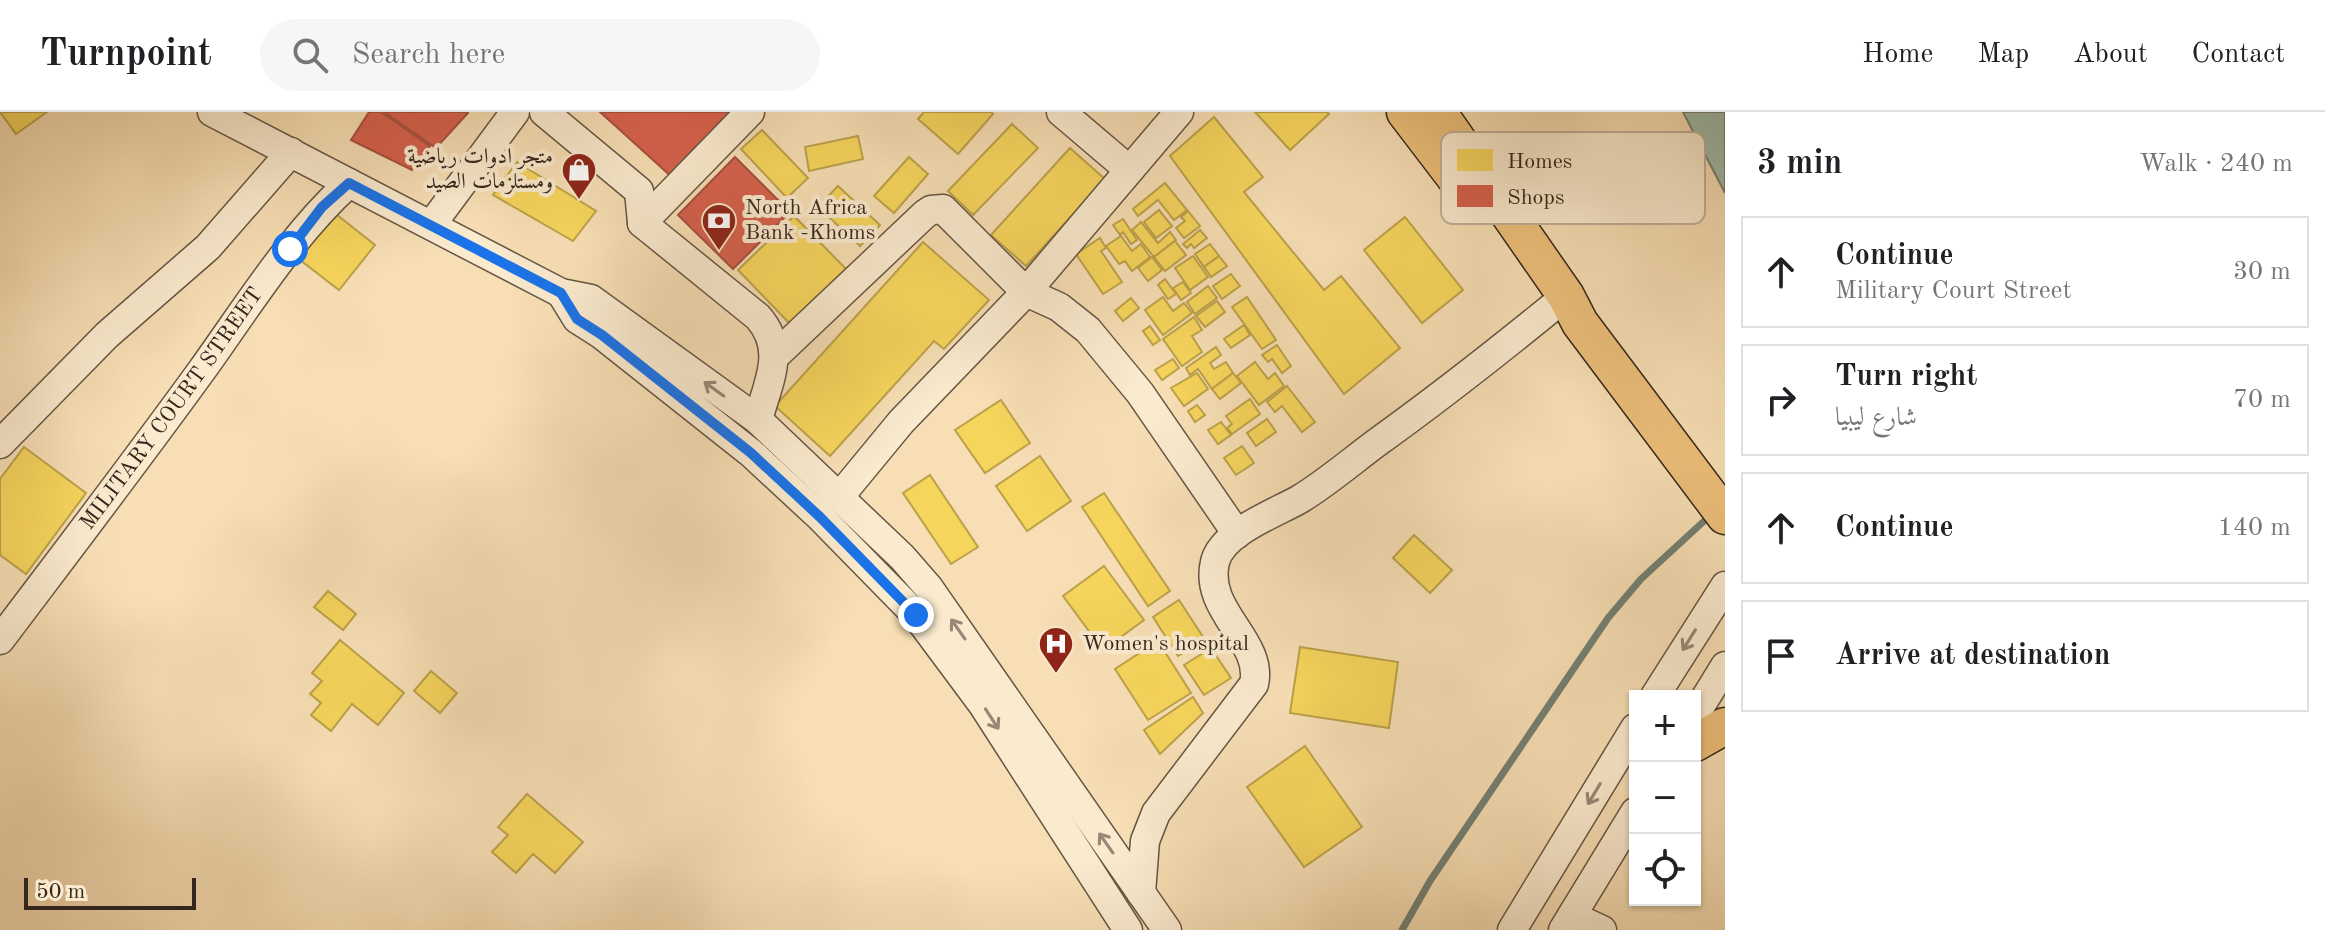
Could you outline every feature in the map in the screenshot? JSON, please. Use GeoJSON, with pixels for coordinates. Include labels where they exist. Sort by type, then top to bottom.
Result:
{"type":"FeatureCollection","features":[{"type":"Feature","properties":{"kind":"main road"},"geometry":{"type":"LineString","coordinates":[[1405,112],[1441,159]]}},
{"type":"Feature","properties":{"kind":"main road"},"geometry":{"type":"LineString","coordinates":[[1438,112],[1451,132]]}},
{"type":"Feature","properties":{"kind":"main road"},"geometry":{"type":"LineString","coordinates":[[1491,224],[1567,307]]}},
{"type":"Feature","properties":{"kind":"main road"},"geometry":{"type":"LineString","coordinates":[[1512,224],[1567,307],[1725,516]]}},
{"type":"Feature","properties":{"kind":"main road"},"geometry":{"type":"LineString","coordinates":[[1701,740],[1725,726]]}},
{"type":"Feature","properties":{"kind":"street"},"geometry":{"type":"LineString","coordinates":[[212,112],[561,293],[758,420],[840,496],[929,588],[1167,930]]}},
{"type":"Feature","properties":{"kind":"street"},"geometry":{"type":"LineString","coordinates":[[432,224],[515,112]]}},
{"type":"Feature","properties":{"kind":"street"},"geometry":{"type":"LineString","coordinates":[[544,112],[639,191],[642,223],[758,317],[768,328],[776,355]]}},
{"type":"Feature","properties":{"kind":"street"},"geometry":{"type":"LineString","coordinates":[[642,223],[750,112]]}},
{"type":"Feature","properties":{"kind":"street"},"geometry":{"type":"LineString","coordinates":[[1061,112],[1128,169]]}},
{"type":"Feature","properties":{"kind":"street"},"geometry":{"type":"LineString","coordinates":[[840,496],[901,422],[1026,292],[1179,112]]}},
{"type":"Feature","properties":{"kind":"street"},"geometry":{"type":"LineString","coordinates":[[0,444],[107,335],[208,247],[291,152]]}},
{"type":"Feature","properties":{"kind":"street","name":"MILITARY COURT STREET"},"geometry":{"type":"LineString","coordinates":[[0,640],[322,207],[349,183]]}},
{"type":"Feature","properties":{"kind":"street"},"geometry":{"type":"LineString","coordinates":[[758,420],[776,355],[925,214],[936,208],[947,212],[1026,292],[1072,316],[1112,357],[1237,534]]}},
{"type":"Feature","properties":{"kind":"street"},"geometry":{"type":"LineString","coordinates":[[1141,893],[1145,841],[1156,813],[1254,684],[1255,662],[1219,604],[1214,585],[1214,563],[1221,546],[1304,497],[1567,307]]}},
{"type":"Feature","properties":{"kind":"street"},"geometry":{"type":"LineString","coordinates":[[584,309],[602,335],[751,453],[820,517],[916,615],[983,705],[1128,930]]}},
{"type":"Feature","properties":{"kind":"street"},"geometry":{"type":"LineString","coordinates":[[1659,690],[1725,586]]}},
{"type":"Feature","properties":{"kind":"street"},"geometry":{"type":"LineString","coordinates":[[1701,705],[1725,666]]}},
{"type":"Feature","properties":{"kind":"street"},"geometry":{"type":"LineString","coordinates":[[1512,930],[1629,738]]}},
{"type":"Feature","properties":{"kind":"street"},"geometry":{"type":"LineString","coordinates":[[1602,930],[1567,923],[1629,822]]}},
{"type":"Feature","properties":{"kind":"shaded area"},"geometry":{"type":"Polygon","coordinates":[[[1683,112],[1725,112],[1725,193],[1705,154],[1705,132],[1693,132],[1683,112]]]}},
{"type":"Feature","properties":{"kind":"building: Homes"},"geometry":{"type":"Polygon","coordinates":[[[0,112],[47,112],[16,134],[0,112]]]}},
{"type":"Feature","properties":{"kind":"building: Homes"},"geometry":{"type":"Polygon","coordinates":[[[924,112],[993,114],[958,154],[918,119],[924,112]]]}},
{"type":"Feature","properties":{"kind":"building: Homes"},"geometry":{"type":"Polygon","coordinates":[[[1255,112],[1327,112],[1329,114],[1290,150],[1255,112]]]}},
{"type":"Feature","properties":{"kind":"building: Homes"},"geometry":{"type":"Polygon","coordinates":[[[1214,117],[1263,177],[1244,192],[1324,290],[1341,276],[1400,348],[1344,394],[1170,156],[1214,117]]]}},
{"type":"Feature","properties":{"kind":"building: Homes"},"geometry":{"type":"Polygon","coordinates":[[[1012,124],[1038,148],[973,215],[948,191],[1012,124]]]}},
{"type":"Feature","properties":{"kind":"building: Homes"},"geometry":{"type":"Polygon","coordinates":[[[762,130],[808,178],[787,198],[741,149],[762,130]]]}},
{"type":"Feature","properties":{"kind":"building: Homes"},"geometry":{"type":"Polygon","coordinates":[[[858,136],[863,159],[809,171],[805,147],[858,136]]]}},
{"type":"Feature","properties":{"kind":"building: Homes"},"geometry":{"type":"Polygon","coordinates":[[[1070,148],[1105,179],[1026,266],[991,235],[1070,148]]]}},
{"type":"Feature","properties":{"kind":"building: Homes"},"geometry":{"type":"Polygon","coordinates":[[[909,157],[928,174],[894,213],[874,196],[909,157]]]}},
{"type":"Feature","properties":{"kind":"building: Homes"},"geometry":{"type":"Polygon","coordinates":[[[517,162],[596,211],[573,241],[493,195],[517,162]]]}},
{"type":"Feature","properties":{"kind":"building: Homes"},"geometry":{"type":"Polygon","coordinates":[[[1165,183],[1187,210],[1174,220],[1158,200],[1138,216],[1133,209],[1165,183]]]}},
{"type":"Feature","properties":{"kind":"building: Homes"},"geometry":{"type":"Polygon","coordinates":[[[838,186],[880,225],[860,246],[818,207],[838,186]]]}},
{"type":"Feature","properties":{"kind":"building: Homes"},"geometry":{"type":"Polygon","coordinates":[[[327,207],[375,245],[339,290],[291,253],[327,207]]]}},
{"type":"Feature","properties":{"kind":"building: Homes"},"geometry":{"type":"Polygon","coordinates":[[[1159,210],[1172,226],[1156,238],[1144,222],[1159,210]]]}},
{"type":"Feature","properties":{"kind":"building: Homes"},"geometry":{"type":"Polygon","coordinates":[[[1188,211],[1200,226],[1184,238],[1176,228],[1185,221],[1181,217],[1188,211]]]}},
{"type":"Feature","properties":{"kind":"building: Homes"},"geometry":{"type":"Polygon","coordinates":[[[794,216],[849,272],[792,326],[738,270],[794,216]]]}},
{"type":"Feature","properties":{"kind":"building: Homes"},"geometry":{"type":"Polygon","coordinates":[[[1405,217],[1463,290],[1422,323],[1364,250],[1405,217]]]}},
{"type":"Feature","properties":{"kind":"building: Homes"},"geometry":{"type":"Polygon","coordinates":[[[1123,219],[1137,240],[1131,244],[1123,232],[1120,235],[1113,225],[1123,219]]]}},
{"type":"Feature","properties":{"kind":"building: Homes"},"geometry":{"type":"Polygon","coordinates":[[[1141,222],[1158,243],[1170,232],[1176,240],[1154,257],[1132,230],[1141,222]]]}},
{"type":"Feature","properties":{"kind":"building: Homes"},"geometry":{"type":"Polygon","coordinates":[[[1200,230],[1207,238],[1194,248],[1191,244],[1187,248],[1183,244],[1200,230]]]}},
{"type":"Feature","properties":{"kind":"building: Homes"},"geometry":{"type":"Polygon","coordinates":[[[1121,236],[1132,251],[1141,244],[1150,257],[1132,271],[1125,261],[1119,264],[1106,246],[1121,236]]]}},
{"type":"Feature","properties":{"kind":"building: Homes"},"geometry":{"type":"Polygon","coordinates":[[[1100,238],[1106,248],[1101,251],[1122,282],[1103,294],[1076,254],[1100,238]]]}},
{"type":"Feature","properties":{"kind":"building: Homes"},"geometry":{"type":"Polygon","coordinates":[[[1175,241],[1186,255],[1165,271],[1154,257],[1175,241]]]}},
{"type":"Feature","properties":{"kind":"building: Homes"},"geometry":{"type":"Polygon","coordinates":[[[923,242],[989,300],[944,349],[934,341],[830,456],[775,406],[923,242]]]}},
{"type":"Feature","properties":{"kind":"building: Homes"},"geometry":{"type":"Polygon","coordinates":[[[1210,244],[1219,256],[1204,267],[1195,254],[1210,244]]]}},
{"type":"Feature","properties":{"kind":"building: Homes"},"geometry":{"type":"Polygon","coordinates":[[[1193,256],[1208,277],[1190,290],[1175,268],[1193,256]]]}},
{"type":"Feature","properties":{"kind":"building: Homes"},"geometry":{"type":"Polygon","coordinates":[[[1219,256],[1227,266],[1211,277],[1204,267],[1219,256]]]}},
{"type":"Feature","properties":{"kind":"building: Homes"},"geometry":{"type":"Polygon","coordinates":[[[1152,257],[1162,270],[1148,281],[1138,268],[1152,257]]]}},
{"type":"Feature","properties":{"kind":"building: Homes"},"geometry":{"type":"Polygon","coordinates":[[[1231,274],[1240,286],[1222,299],[1213,286],[1231,274]]]}},
{"type":"Feature","properties":{"kind":"building: Homes"},"geometry":{"type":"Polygon","coordinates":[[[1165,279],[1176,294],[1168,299],[1158,285],[1165,279]]]}},
{"type":"Feature","properties":{"kind":"building: Homes"},"geometry":{"type":"Polygon","coordinates":[[[1183,282],[1191,293],[1181,300],[1173,288],[1183,282]]]}},
{"type":"Feature","properties":{"kind":"building: Homes"},"geometry":{"type":"Polygon","coordinates":[[[1208,286],[1217,298],[1195,314],[1187,302],[1208,286]]]}},
{"type":"Feature","properties":{"kind":"building: Homes"},"geometry":{"type":"Polygon","coordinates":[[[1163,297],[1173,311],[1184,303],[1192,313],[1163,335],[1145,310],[1163,297]]]}},
{"type":"Feature","properties":{"kind":"building: Homes"},"geometry":{"type":"Polygon","coordinates":[[[1247,297],[1276,340],[1262,349],[1232,307],[1247,297]]]}},
{"type":"Feature","properties":{"kind":"building: Homes"},"geometry":{"type":"Polygon","coordinates":[[[1131,298],[1139,308],[1123,321],[1115,311],[1131,298]]]}},
{"type":"Feature","properties":{"kind":"building: Homes"},"geometry":{"type":"Polygon","coordinates":[[[1217,301],[1225,312],[1205,327],[1196,316],[1217,301]]]}},
{"type":"Feature","properties":{"kind":"building: Homes"},"geometry":{"type":"Polygon","coordinates":[[[1194,317],[1202,330],[1192,336],[1202,352],[1182,366],[1163,339],[1194,317]]]}},
{"type":"Feature","properties":{"kind":"building: Homes"},"geometry":{"type":"Polygon","coordinates":[[[1244,325],[1250,335],[1231,348],[1224,339],[1244,325]]]}},
{"type":"Feature","properties":{"kind":"building: Homes"},"geometry":{"type":"Polygon","coordinates":[[[1150,326],[1160,340],[1153,345],[1143,331],[1150,326]]]}},
{"type":"Feature","properties":{"kind":"building: Homes"},"geometry":{"type":"Polygon","coordinates":[[[1277,345],[1291,366],[1282,373],[1272,359],[1268,362],[1262,355],[1277,345]]]}},
{"type":"Feature","properties":{"kind":"building: Homes"},"geometry":{"type":"Polygon","coordinates":[[[1216,347],[1221,355],[1210,363],[1214,369],[1226,362],[1233,373],[1212,389],[1198,369],[1190,375],[1186,368],[1216,347]]]}},
{"type":"Feature","properties":{"kind":"building: Homes"},"geometry":{"type":"Polygon","coordinates":[[[1173,359],[1179,368],[1162,380],[1155,370],[1173,359]]]}},
{"type":"Feature","properties":{"kind":"building: Homes"},"geometry":{"type":"Polygon","coordinates":[[[1255,362],[1268,379],[1275,373],[1284,386],[1259,405],[1237,376],[1255,362]]]}},
{"type":"Feature","properties":{"kind":"building: Homes"},"geometry":{"type":"Polygon","coordinates":[[[1197,373],[1208,389],[1184,406],[1171,388],[1197,373]]]}},
{"type":"Feature","properties":{"kind":"building: Homes"},"geometry":{"type":"Polygon","coordinates":[[[1233,373],[1241,383],[1220,399],[1212,389],[1233,373]]]}},
{"type":"Feature","properties":{"kind":"building: Homes"},"geometry":{"type":"Polygon","coordinates":[[[1287,386],[1315,422],[1302,432],[1282,406],[1275,412],[1267,402],[1287,386]]]}},
{"type":"Feature","properties":{"kind":"building: Homes"},"geometry":{"type":"Polygon","coordinates":[[[1250,399],[1260,414],[1232,434],[1227,428],[1232,424],[1226,416],[1250,399]]]}},
{"type":"Feature","properties":{"kind":"building: Homes"},"geometry":{"type":"Polygon","coordinates":[[[1001,400],[1030,443],[985,473],[955,430],[1001,400]]]}},
{"type":"Feature","properties":{"kind":"building: Homes"},"geometry":{"type":"Polygon","coordinates":[[[1197,405],[1205,415],[1195,422],[1188,411],[1197,405]]]}},
{"type":"Feature","properties":{"kind":"building: Homes"},"geometry":{"type":"Polygon","coordinates":[[[1267,419],[1276,432],[1256,446],[1247,433],[1267,419]]]}},
{"type":"Feature","properties":{"kind":"building: Homes"},"geometry":{"type":"Polygon","coordinates":[[[1221,422],[1231,435],[1218,444],[1208,430],[1221,422]]]}},
{"type":"Feature","properties":{"kind":"building: Homes"},"geometry":{"type":"Polygon","coordinates":[[[1242,446],[1254,463],[1236,475],[1224,458],[1242,446]]]}},
{"type":"Feature","properties":{"kind":"building: Homes"},"geometry":{"type":"Polygon","coordinates":[[[24,447],[86,493],[26,574],[0,555],[0,479],[24,447]]]}},
{"type":"Feature","properties":{"kind":"building: Homes"},"geometry":{"type":"Polygon","coordinates":[[[1040,456],[1071,501],[1027,531],[996,486],[1040,456]]]}},
{"type":"Feature","properties":{"kind":"building: Homes"},"geometry":{"type":"Polygon","coordinates":[[[930,475],[978,547],[951,564],[903,493],[930,475]]]}},
{"type":"Feature","properties":{"kind":"building: Homes"},"geometry":{"type":"Polygon","coordinates":[[[1104,493],[1170,591],[1148,606],[1082,507],[1104,493]]]}},
{"type":"Feature","properties":{"kind":"building: Homes"},"geometry":{"type":"Polygon","coordinates":[[[1414,535],[1452,570],[1430,593],[1393,558],[1414,535]]]}},
{"type":"Feature","properties":{"kind":"building: Homes"},"geometry":{"type":"Polygon","coordinates":[[[1104,566],[1144,620],[1103,650],[1063,596],[1104,566]]]}},
{"type":"Feature","properties":{"kind":"building: Homes"},"geometry":{"type":"Polygon","coordinates":[[[328,591],[356,614],[343,630],[314,607],[328,591]]]}},
{"type":"Feature","properties":{"kind":"building: Homes"},"geometry":{"type":"Polygon","coordinates":[[[1179,600],[1205,640],[1178,656],[1153,617],[1179,600]]]}},
{"type":"Feature","properties":{"kind":"building: Homes"},"geometry":{"type":"Polygon","coordinates":[[[340,640],[404,693],[378,725],[352,704],[331,731],[311,715],[321,703],[310,694],[322,681],[312,673],[340,640]]]}},
{"type":"Feature","properties":{"kind":"building: Homes"},"geometry":{"type":"Polygon","coordinates":[[[1158,641],[1191,693],[1148,720],[1115,669],[1158,641]]]}},
{"type":"Feature","properties":{"kind":"building: Homes"},"geometry":{"type":"Polygon","coordinates":[[[1300,647],[1398,662],[1389,728],[1290,713],[1300,647]]]}},
{"type":"Feature","properties":{"kind":"building: Homes"},"geometry":{"type":"Polygon","coordinates":[[[1211,648],[1231,678],[1204,695],[1184,665],[1211,648]]]}},
{"type":"Feature","properties":{"kind":"building: Homes"},"geometry":{"type":"Polygon","coordinates":[[[431,671],[457,693],[440,713],[414,691],[431,671]]]}},
{"type":"Feature","properties":{"kind":"building: Homes"},"geometry":{"type":"Polygon","coordinates":[[[1193,697],[1203,713],[1160,754],[1144,730],[1193,697]]]}},
{"type":"Feature","properties":{"kind":"building: Homes"},"geometry":{"type":"Polygon","coordinates":[[[1305,746],[1362,827],[1304,867],[1247,787],[1305,746]]]}},
{"type":"Feature","properties":{"kind":"building: Homes"},"geometry":{"type":"Polygon","coordinates":[[[527,794],[583,842],[555,873],[533,854],[516,873],[492,852],[508,835],[498,827],[527,794]]]}},
{"type":"Feature","properties":{"kind":"building: Shops"},"geometry":{"type":"Polygon","coordinates":[[[369,112],[381,112],[430,146],[412,170],[351,140],[369,112]]]}},
{"type":"Feature","properties":{"kind":"building: Shops"},"geometry":{"type":"Polygon","coordinates":[[[384,112],[467,112],[468,113],[436,148],[384,112]]]}},
{"type":"Feature","properties":{"kind":"building: Shops"},"geometry":{"type":"Polygon","coordinates":[[[600,112],[734,112],[673,178],[600,112]]]}},
{"type":"Feature","properties":{"kind":"building: Shops"},"geometry":{"type":"Polygon","coordinates":[[[735,157],[790,212],[733,269],[678,215],[735,157]]]}},
{"type":"Feature","properties":{"kind":"waterway"},"geometry":{"type":"LineString","coordinates":[[1402,930],[1430,881],[1608,618],[1641,579],[1703,522]]}},
{"type":"Feature","properties":{"kind":"place","name":"متجر ادوات رياضية ومستلزمات الصيد"},"geometry":{"type":"Point","coordinates":[579,201]}},
{"type":"Feature","properties":{"kind":"place","name":"North Africa Bank -Khoms"},"geometry":{"type":"Point","coordinates":[719,252]}},
{"type":"Feature","properties":{"kind":"place","name":"Women's hospital"},"geometry":{"type":"Point","coordinates":[1056,675]}},
{"type":"Feature","properties":{"kind":"route"},"geometry":{"type":"LineString","coordinates":[[290,249],[322,207],[349,183],[561,293],[577,319],[602,335],[751,453],[863,559],[916,615]]}}]}
